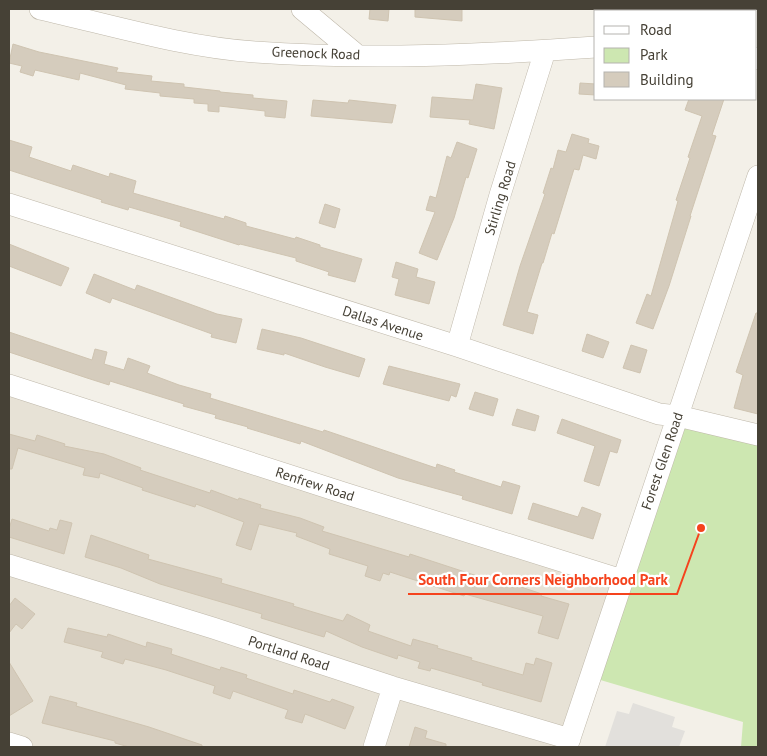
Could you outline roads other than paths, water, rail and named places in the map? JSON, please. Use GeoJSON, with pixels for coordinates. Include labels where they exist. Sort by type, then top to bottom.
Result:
{"type":"FeatureCollection","features":[{"type":"Feature","properties":{"kind":"street","name":"Greenock Road"},"geometry":{"type":"LineString","coordinates":[[40,9],[178,41],[254,52],[433,56],[594,47]]}},
{"type":"Feature","properties":{"kind":"street"},"geometry":{"type":"LineString","coordinates":[[302,9],[356,55]]}},
{"type":"Feature","properties":{"kind":"street","name":"Stirling Road"},"geometry":{"type":"LineString","coordinates":[[457,346],[500,195],[545,50]]}},
{"type":"Feature","properties":{"kind":"street","name":"Forest Glen Road"},"geometry":{"type":"LineString","coordinates":[[568,743],[678,416],[754,201],[758,176]]}},
{"type":"Feature","properties":{"kind":"street","name":"Dallas Avenue"},"geometry":{"type":"LineString","coordinates":[[9,204],[457,346],[659,414],[678,416],[758,435]]}},
{"type":"Feature","properties":{"kind":"street","name":"Renfrew Road"},"geometry":{"type":"LineString","coordinates":[[9,385],[344,494],[622,580]]}},
{"type":"Feature","properties":{"kind":"street","name":"Portland Road"},"geometry":{"type":"LineString","coordinates":[[9,565],[213,628],[568,743]]}},
{"type":"Feature","properties":{"kind":"street"},"geometry":{"type":"LineString","coordinates":[[374,747],[393,687]]}},
{"type":"Feature","properties":{"kind":"street"},"geometry":{"type":"LineString","coordinates":[[9,743],[22,747]]}},
{"type":"Feature","properties":{"kind":"place","name":"South Four Corners Neighborhood Park"},"geometry":{"type":"Point","coordinates":[701,528]}}]}
